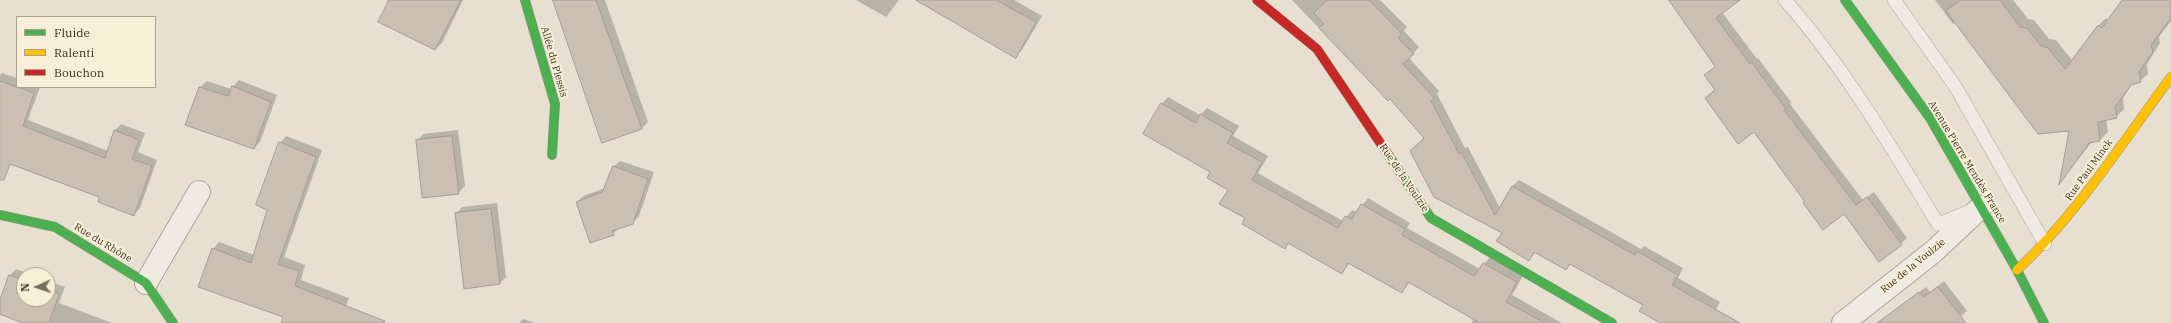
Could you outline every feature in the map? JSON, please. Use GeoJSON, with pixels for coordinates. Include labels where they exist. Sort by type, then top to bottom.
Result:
{"type":"FeatureCollection","features":[{"type":"Feature","properties":{"kind":"street","name":"Allée du Plessis"},"geometry":{"type":"LineString","coordinates":[[525,0],[555,104],[552,154]]}},
{"type":"Feature","properties":{"kind":"street","name":"Rue de la Voulzie"},"geometry":{"type":"LineString","coordinates":[[1257,0],[1317,48],[1431,218],[1612,323]]}},
{"type":"Feature","properties":{"kind":"street","name":"Avenue Pierre Mendès France"},"geometry":{"type":"LineString","coordinates":[[1846,0],[1930,118],[2017,270],[2044,323]]}},
{"type":"Feature","properties":{"kind":"street","name":"Rue Paul Minck"},"geometry":{"type":"LineString","coordinates":[[2017,270],[2045,244],[2065,222],[2171,77]]}},
{"type":"Feature","properties":{"kind":"street"},"geometry":{"type":"LineString","coordinates":[[146,283],[198,192]]}},
{"type":"Feature","properties":{"kind":"street","name":"Rue de la Voulzie"},"geometry":{"type":"LineString","coordinates":[[1843,323],[1933,252],[1981,206]]}},
{"type":"Feature","properties":{"kind":"street","name":"Rue du Rhône"},"geometry":{"type":"LineString","coordinates":[[0,215],[55,227],[146,283],[173,323]]}},
{"type":"Feature","properties":{"kind":"lane"},"geometry":{"type":"LineString","coordinates":[[1785,0],[1810,28],[1881,130],[1938,224],[1981,206]]}},
{"type":"Feature","properties":{"kind":"lane"},"geometry":{"type":"LineString","coordinates":[[1894,0],[1955,86],[2045,244]]}},
{"type":"Feature","properties":{"kind":"building"},"geometry":{"type":"Polygon","coordinates":[[[389,0],[461,0],[435,50],[378,22],[389,0]]]}},
{"type":"Feature","properties":{"kind":"building"},"geometry":{"type":"Polygon","coordinates":[[[553,0],[596,0],[642,129],[602,143],[553,0]]]}},
{"type":"Feature","properties":{"kind":"building"},"geometry":{"type":"Polygon","coordinates":[[[916,0],[996,0],[1036,22],[1016,58],[916,0]]]}},
{"type":"Feature","properties":{"kind":"building"},"geometry":{"type":"Polygon","coordinates":[[[1328,0],[1369,0],[1402,34],[1398,38],[1414,54],[1403,64],[1434,98],[1431,101],[1459,154],[1461,152],[1495,215],[1512,186],[1635,255],[1637,251],[1678,275],[1672,285],[1740,323],[1660,323],[1639,311],[1643,305],[1570,264],[1566,270],[1534,252],[1529,261],[1496,241],[1502,233],[1434,197],[1410,151],[1424,138],[1390,99],[1388,101],[1319,28],[1324,24],[1314,13],[1328,0]]]}},
{"type":"Feature","properties":{"kind":"building"},"geometry":{"type":"Polygon","coordinates":[[[1669,0],[1740,0],[1716,18],[1750,64],[1752,63],[1786,109],[1784,110],[1856,205],[1867,197],[1902,245],[1879,262],[1844,214],[1823,230],[1803,203],[1805,202],[1754,132],[1738,144],[1705,98],[1715,90],[1704,75],[1715,67],[1669,0]]]}},
{"type":"Feature","properties":{"kind":"building"},"geometry":{"type":"Polygon","coordinates":[[[1961,0],[2000,0],[2020,27],[2027,28],[2041,46],[2048,48],[2065,69],[2098,25],[2102,28],[2122,0],[2171,0],[2171,18],[2151,45],[2153,52],[2139,72],[2141,82],[2131,85],[2115,107],[2117,118],[2098,122],[2100,141],[2089,143],[2059,185],[2069,131],[2038,134],[1946,11],[1961,0]]]}},
{"type":"Feature","properties":{"kind":"building"},"geometry":{"type":"Polygon","coordinates":[[[0,81],[16,87],[16,88],[34,93],[23,126],[105,158],[114,130],[139,140],[132,159],[152,166],[134,216],[98,202],[99,197],[10,164],[4,180],[0,180],[0,81]]]}},
{"type":"Feature","properties":{"kind":"building"},"geometry":{"type":"Polygon","coordinates":[[[232,86],[271,102],[254,149],[185,125],[199,87],[228,96],[232,86]]]}},
{"type":"Feature","properties":{"kind":"building"},"geometry":{"type":"Polygon","coordinates":[[[1161,103],[1196,123],[1200,114],[1233,133],[1227,143],[1262,162],[1252,180],[1338,228],[1345,216],[1352,219],[1361,204],[1405,229],[1402,235],[1474,276],[1483,263],[1517,282],[1506,302],[1545,323],[1480,323],[1408,282],[1402,293],[1348,263],[1342,274],[1288,243],[1285,249],[1242,224],[1245,218],[1219,204],[1228,190],[1207,178],[1210,172],[1143,134],[1161,103]]]}},
{"type":"Feature","properties":{"kind":"building"},"geometry":{"type":"Polygon","coordinates":[[[452,136],[459,194],[422,198],[416,140],[452,136]]]}},
{"type":"Feature","properties":{"kind":"building"},"geometry":{"type":"Polygon","coordinates":[[[279,142],[316,157],[278,264],[299,271],[295,286],[385,321],[384,323],[281,323],[283,317],[198,287],[212,248],[251,263],[267,210],[256,205],[279,142]]]}},
{"type":"Feature","properties":{"kind":"building"},"geometry":{"type":"Polygon","coordinates":[[[613,166],[648,179],[633,224],[612,231],[614,235],[590,243],[576,202],[602,192],[613,166]]]}},
{"type":"Feature","properties":{"kind":"building"},"geometry":{"type":"Polygon","coordinates":[[[491,209],[500,284],[464,289],[455,213],[491,209]]]}},
{"type":"Feature","properties":{"kind":"building"},"geometry":{"type":"Polygon","coordinates":[[[9,275],[16,277],[16,307],[55,307],[49,323],[22,323],[0,314],[0,300],[9,275]]]}},
{"type":"Feature","properties":{"kind":"building"},"geometry":{"type":"Polygon","coordinates":[[[1938,287],[1966,323],[1877,323],[1919,292],[1923,297],[1938,287]]]}},
{"type":"Feature","properties":{"kind":"building"},"geometry":{"type":"Polygon","coordinates":[[[56,293],[59,294],[56,303],[56,293]]]}},
{"type":"Feature","properties":{"kind":"traffic: fast"},"geometry":{"type":"LineString","coordinates":[[525,0],[555,104],[552,155]]}},
{"type":"Feature","properties":{"kind":"traffic: fast"},"geometry":{"type":"LineString","coordinates":[[1845,0],[1930,118],[2017,270],[2044,323]]}},
{"type":"Feature","properties":{"kind":"traffic: fast"},"geometry":{"type":"LineString","coordinates":[[1389,156],[1431,218],[1612,323]]}},
{"type":"Feature","properties":{"kind":"traffic: fast"},"geometry":{"type":"LineString","coordinates":[[0,215],[55,227],[146,283],[173,323]]}},
{"type":"Feature","properties":{"kind":"traffic: slow"},"geometry":{"type":"LineString","coordinates":[[2017,270],[2039,248],[2079,202],[2171,77]]}},
{"type":"Feature","properties":{"kind":"traffic: jam"},"geometry":{"type":"LineString","coordinates":[[1257,0],[1317,49],[1389,156]]}}]}
